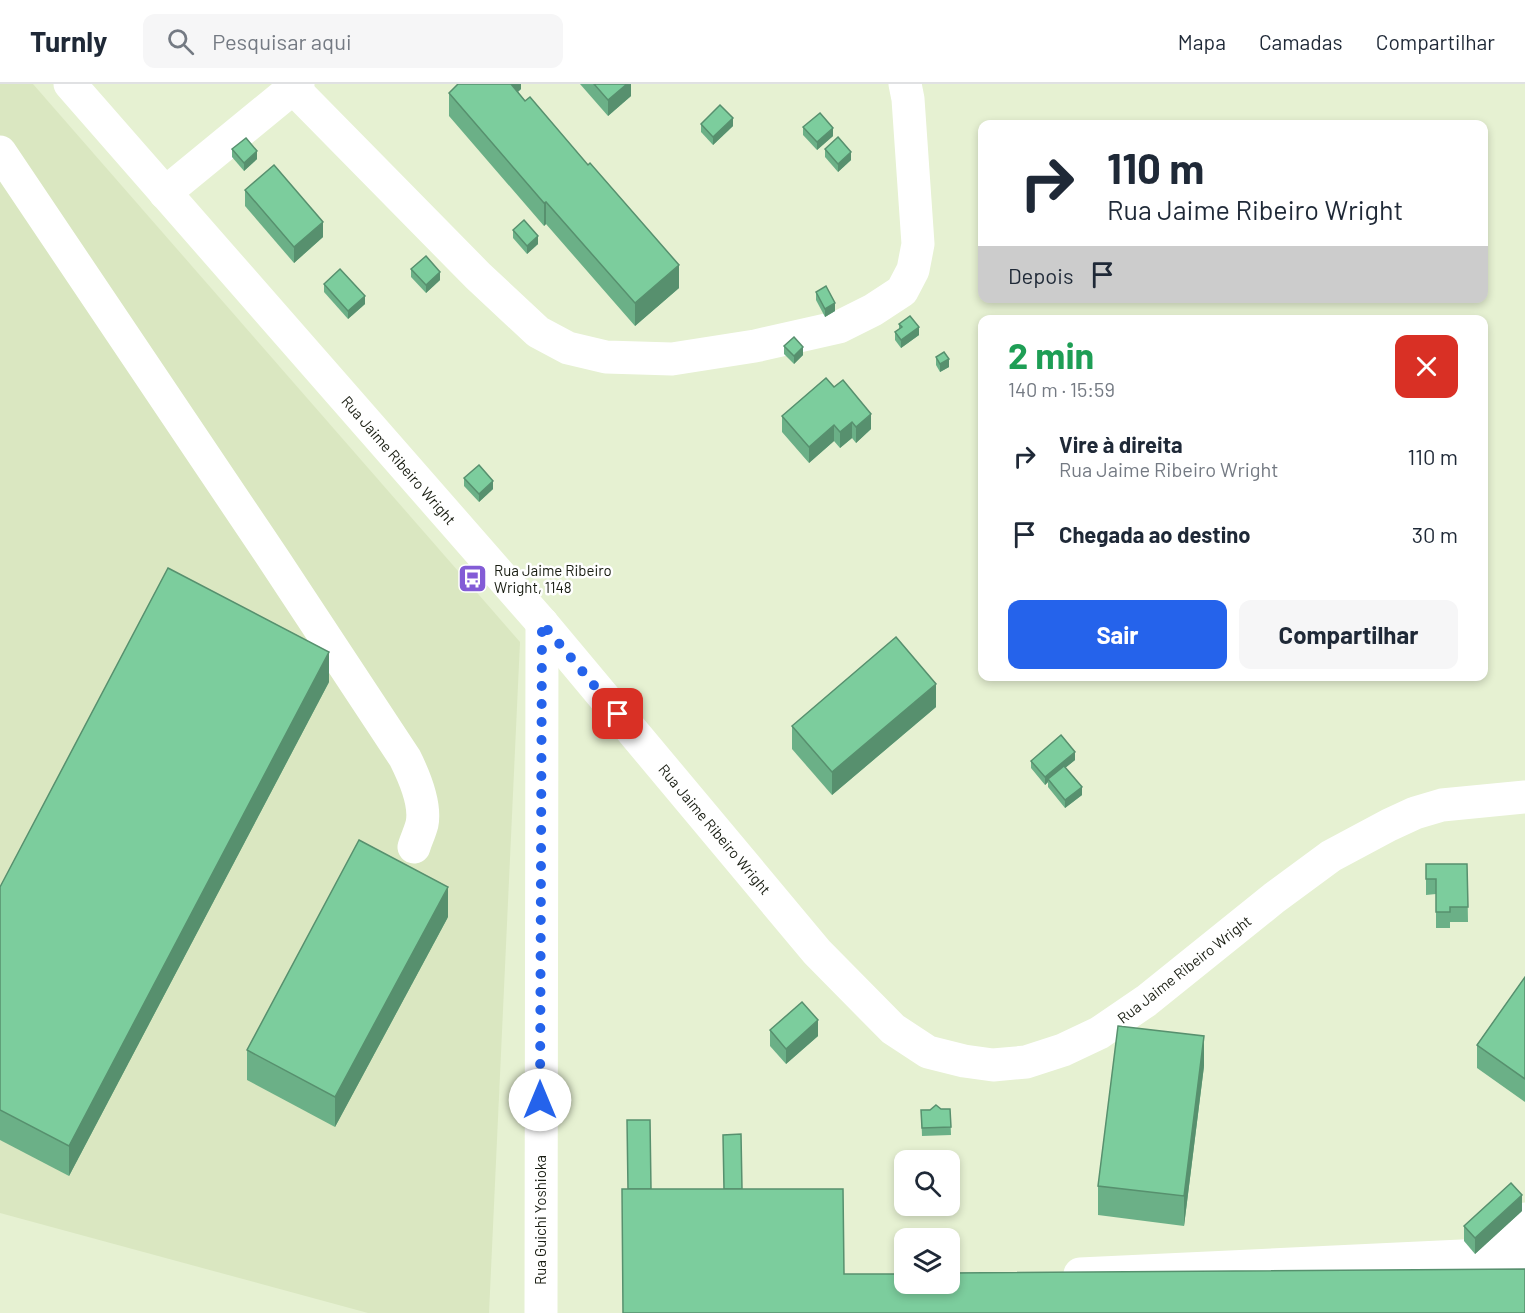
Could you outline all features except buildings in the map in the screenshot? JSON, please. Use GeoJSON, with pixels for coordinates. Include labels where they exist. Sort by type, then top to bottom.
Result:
{"type":"FeatureCollection","features":[{"type":"Feature","properties":{"kind":"street","name":"Rua Jaime Ribeiro Wright"},"geometry":{"type":"LineString","coordinates":[[70,84],[542,623],[817,952],[893,1029],[928,1052],[993,1065],[1026,1062],[1063,1050],[1099,1033],[1146,1001],[1274,898],[1332,856],[1370,835],[1415,813],[1442,805],[1525,797]]}},
{"type":"Feature","properties":{"kind":"street"},"geometry":{"type":"LineString","coordinates":[[165,193],[295,86],[478,276],[538,332],[568,348],[606,357],[672,359],[755,346],[839,327],[873,310],[902,291],[914,270],[918,244],[905,84]]}},
{"type":"Feature","properties":{"kind":"street"},"geometry":{"type":"LineString","coordinates":[[0,152],[405,758],[414,776],[421,802],[422,822],[414,847]]}},
{"type":"Feature","properties":{"kind":"street","name":"Rua Guichi Yoshioka"},"geometry":{"type":"LineString","coordinates":[[541,1313],[542,623]]}},
{"type":"Feature","properties":{"kind":"street"},"geometry":{"type":"LineString","coordinates":[[1045,1276],[1513,1254],[1525,1219]]}},
{"type":"Feature","properties":{"kind":"shaded area"},"geometry":{"type":"Polygon","coordinates":[[[0,84],[33,84],[520,642],[489,1313],[368,1313],[0,1213],[0,84]]]}},
{"type":"Feature","properties":{"kind":"place","name":"Rua Jaime Ribeiro Wright, 1148"},"geometry":{"type":"Point","coordinates":[473,579]}},
{"type":"Feature","properties":{"kind":"route"},"geometry":{"type":"LineString","coordinates":[[540,1100],[542,623],[618,714]]}}]}
